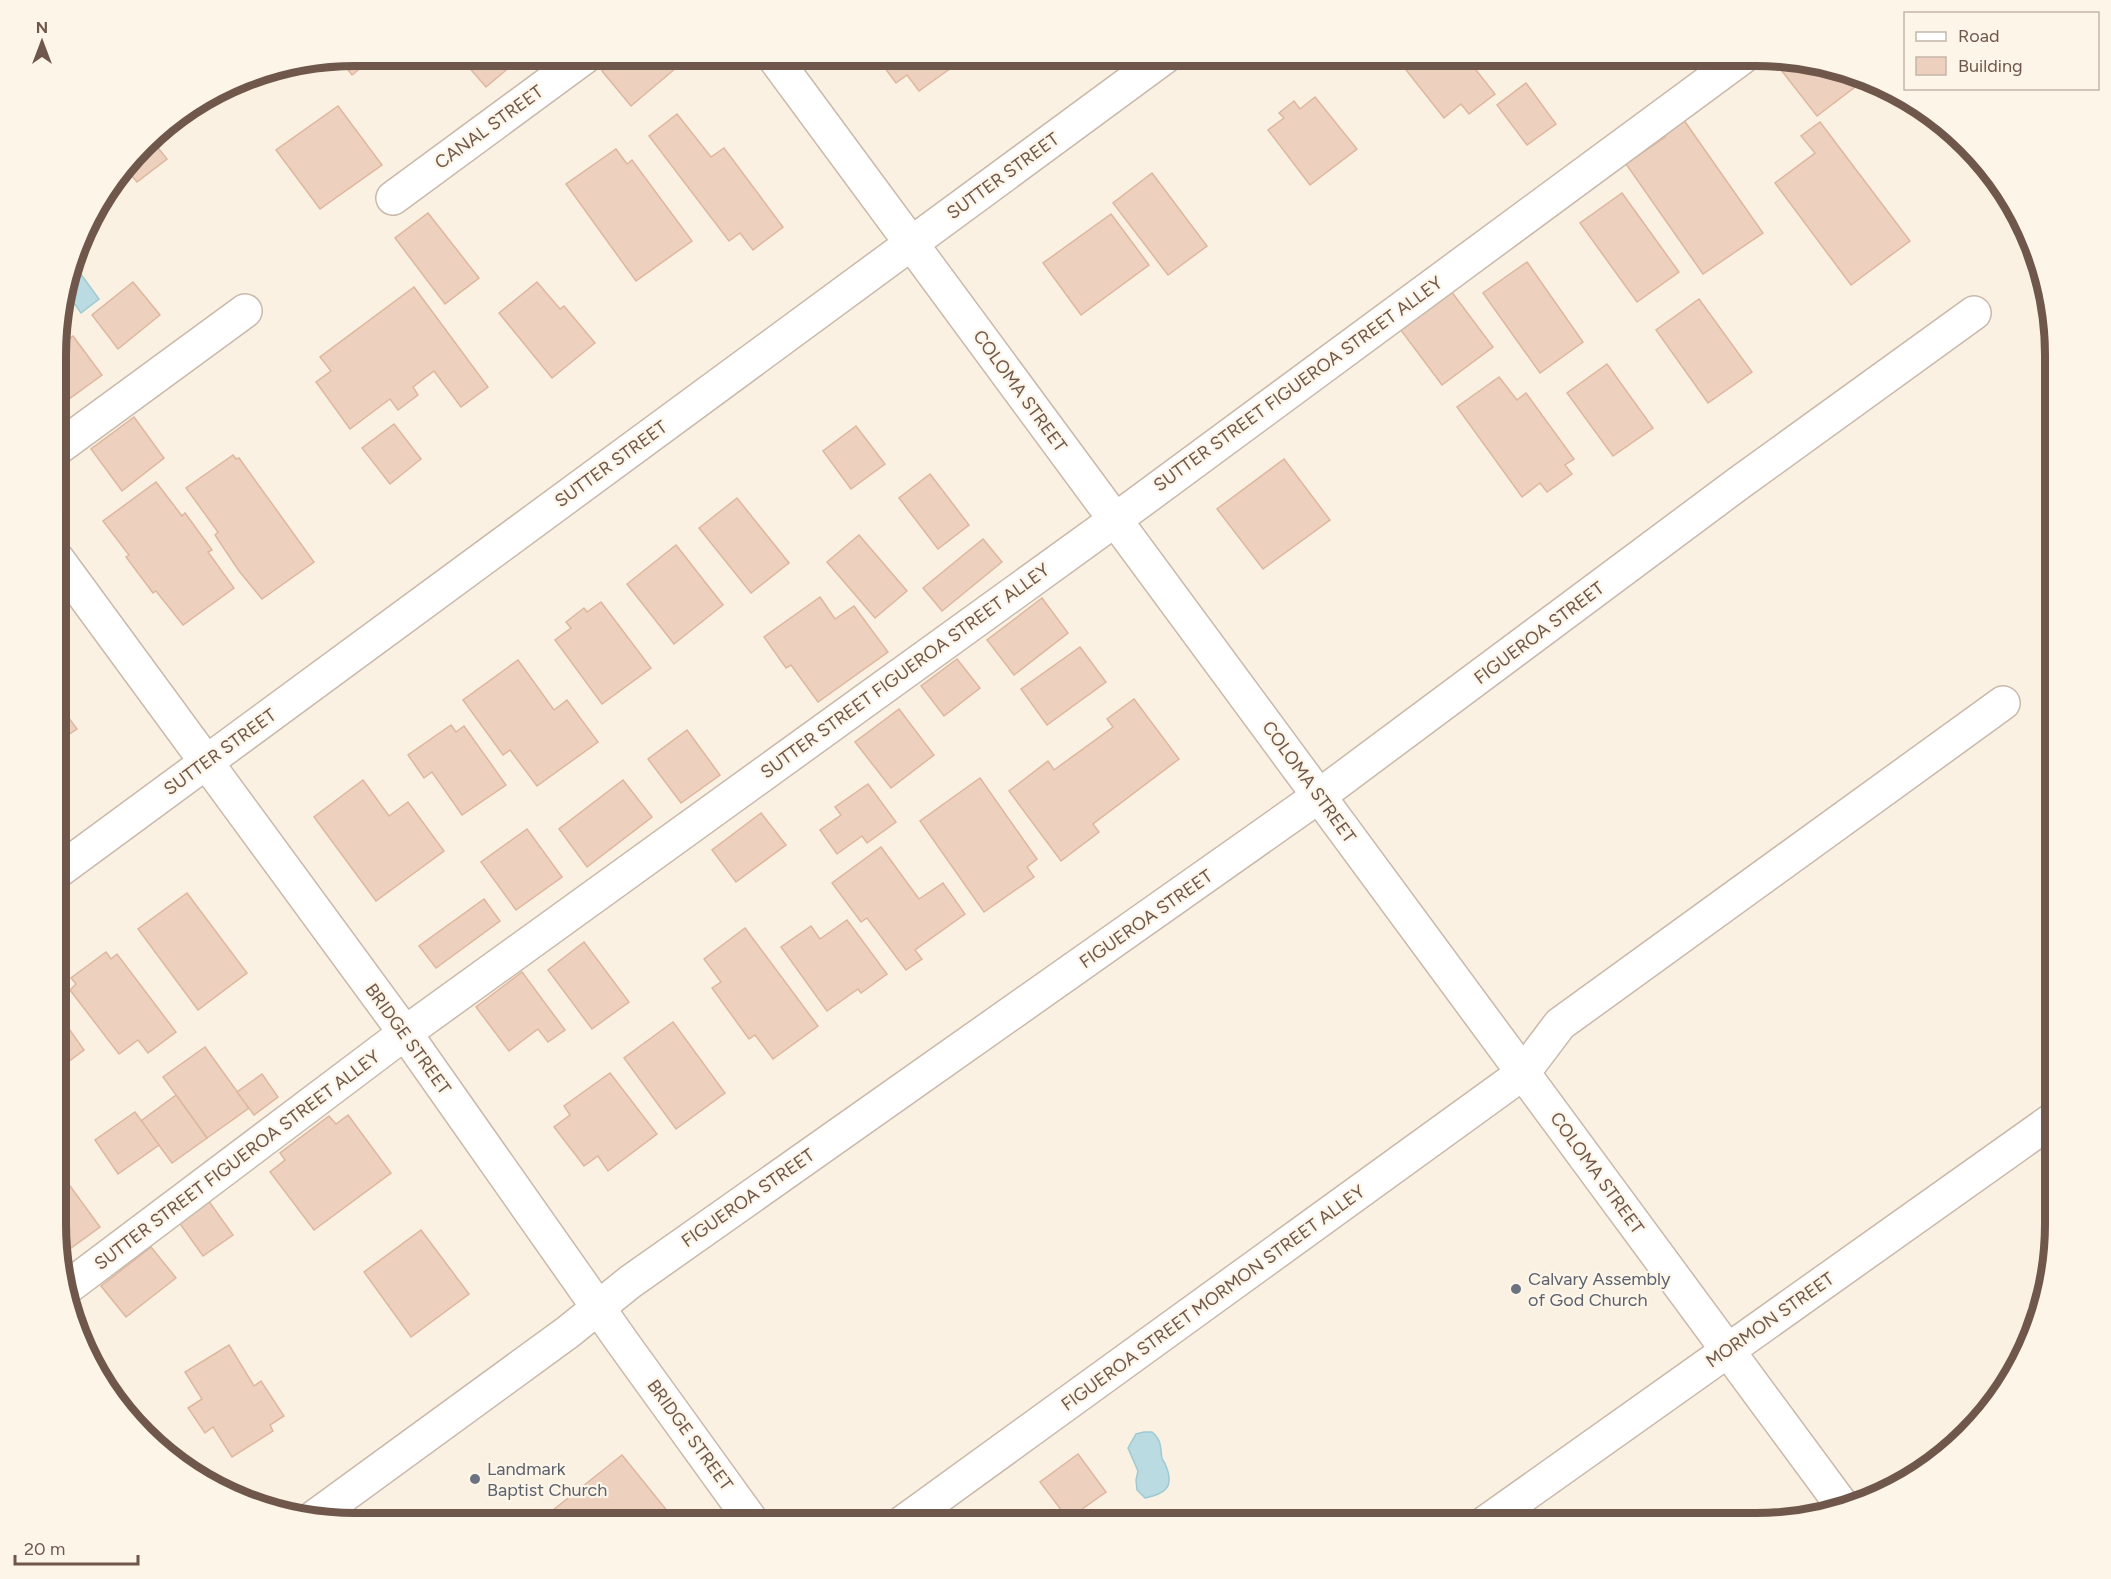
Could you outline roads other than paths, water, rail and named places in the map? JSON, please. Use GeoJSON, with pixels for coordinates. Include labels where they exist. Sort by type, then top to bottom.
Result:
{"type":"FeatureCollection","features":[{"type":"Feature","properties":{"kind":"street","name":"CANAL STREET"},"geometry":{"type":"LineString","coordinates":[[393,198],[572,66]]}},
{"type":"Feature","properties":{"kind":"street","name":"COLOMA STREET"},"geometry":{"type":"LineString","coordinates":[[780,66],[1839,1501]]}},
{"type":"Feature","properties":{"kind":"street","name":"SUTTER STREET"},"geometry":{"type":"LineString","coordinates":[[66,865],[1152,66]]}},
{"type":"Feature","properties":{"kind":"street","name":"SUTTER STREET FIGUEROA STREET ALLEY"},"geometry":{"type":"LineString","coordinates":[[73,1283],[405,1033],[1115,519],[1730,66]]}},
{"type":"Feature","properties":{"kind":"street"},"geometry":{"type":"LineString","coordinates":[[66,442],[245,311]]}},
{"type":"Feature","properties":{"kind":"street","name":"FIGUEROA STREET"},"geometry":{"type":"LineString","coordinates":[[322,1511],[600,1308],[630,1282],[1319,796],[1739,483],[1974,313]]}},
{"type":"Feature","properties":{"kind":"street","name":"BRIDGE STREET"},"geometry":{"type":"LineString","coordinates":[[66,571],[405,1033],[746,1513]]}},
{"type":"Feature","properties":{"kind":"street","name":"FIGUEROA STREET MORMON STREET ALLEY"},"geometry":{"type":"LineString","coordinates":[[916,1513],[1524,1073],[1560,1024],[2003,703]]}},
{"type":"Feature","properties":{"kind":"street","name":"MORMON STREET"},"geometry":{"type":"LineString","coordinates":[[1499,1513],[2045,1125]]}},
{"type":"Feature","properties":{"kind":"water"},"geometry":{"type":"Polygon","coordinates":[[[79,271],[99,299],[81,313],[72,300],[79,271]]]}},
{"type":"Feature","properties":{"kind":"water"},"geometry":{"type":"Polygon","coordinates":[[[1152,1432],[1158,1438],[1169,1480],[1166,1489],[1162,1492],[1145,1498],[1137,1490],[1138,1471],[1128,1448],[1136,1434],[1152,1432]]]}},
{"type":"Feature","properties":{"kind":"place","name":"Calvary Assembly of God Church"},"geometry":{"type":"Point","coordinates":[1516,1289]}},
{"type":"Feature","properties":{"kind":"place","name":"Landmark Baptist Church"},"geometry":{"type":"Point","coordinates":[475,1479]}}]}
